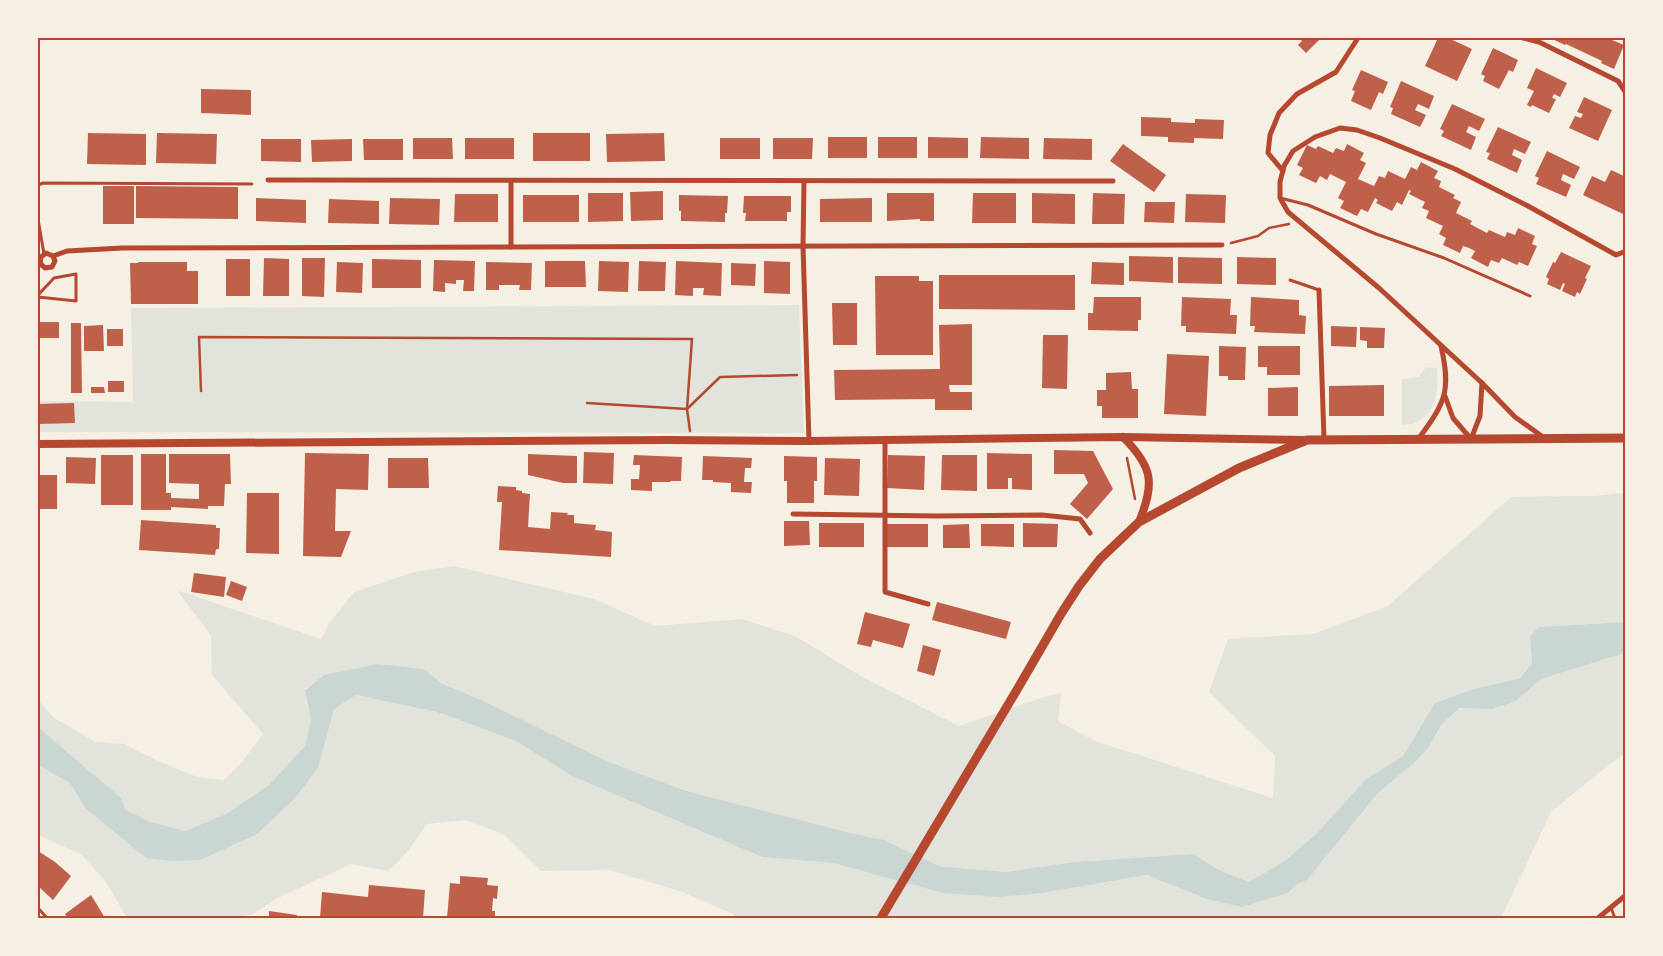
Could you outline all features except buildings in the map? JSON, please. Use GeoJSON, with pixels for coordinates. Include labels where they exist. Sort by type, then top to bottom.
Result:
{"type":"FeatureCollection","features":[{"type":"Feature","properties":{"kind":"main road"},"geometry":{"type":"LineString","coordinates":[[881,918],[1018,688],[1045,639],[1079,586],[1100,559],[1139,522],[1239,468],[1307,440],[1626,438]]}},
{"type":"Feature","properties":{"kind":"street"},"geometry":{"type":"LineString","coordinates":[[1283,171],[1268,153],[1270,135],[1279,113],[1297,94],[1336,72],[1358,38]]}},
{"type":"Feature","properties":{"kind":"street"},"geometry":{"type":"LineString","coordinates":[[1523,38],[1539,42],[1618,81],[1626,93]]}},
{"type":"Feature","properties":{"kind":"street"},"geometry":{"type":"LineString","coordinates":[[1545,439],[1515,417],[1482,383],[1378,288],[1288,212],[1280,198],[1280,182],[1284,166],[1293,151],[1315,137],[1340,128],[1357,130],[1455,169],[1528,206],[1616,255],[1626,251]]}},
{"type":"Feature","properties":{"kind":"street"},"geometry":{"type":"LineString","coordinates":[[268,180],[1113,181]]}},
{"type":"Feature","properties":{"kind":"street"},"geometry":{"type":"LineString","coordinates":[[511,181],[511,247]]}},
{"type":"Feature","properties":{"kind":"street"},"geometry":{"type":"LineString","coordinates":[[804,181],[803,246],[809,441]]}},
{"type":"Feature","properties":{"kind":"street"},"geometry":{"type":"LineString","coordinates":[[45,268],[39,265],[40,258],[44,254],[47,253],[53,256],[67,251],[87,249],[1222,245]]}},
{"type":"Feature","properties":{"kind":"street"},"geometry":{"type":"LineString","coordinates":[[38,271],[54,265],[55,260],[53,256]]}},
{"type":"Feature","properties":{"kind":"street"},"geometry":{"type":"LineString","coordinates":[[1319,290],[1324,439]]}},
{"type":"Feature","properties":{"kind":"street"},"geometry":{"type":"LineString","coordinates":[[1419,438],[1437,415],[1444,396],[1446,371],[1441,345]]}},
{"type":"Feature","properties":{"kind":"street"},"geometry":{"type":"LineString","coordinates":[[1444,396],[1453,418],[1471,439],[1480,416],[1482,383]]}},
{"type":"Feature","properties":{"kind":"street"},"geometry":{"type":"LineString","coordinates":[[38,444],[809,441],[1123,437],[1307,440]]}},
{"type":"Feature","properties":{"kind":"street"},"geometry":{"type":"LineString","coordinates":[[1123,437],[1138,454],[1149,476],[1150,490],[1139,522]]}},
{"type":"Feature","properties":{"kind":"street"},"geometry":{"type":"LineString","coordinates":[[885,440],[885,592],[928,604]]}},
{"type":"Feature","properties":{"kind":"street"},"geometry":{"type":"LineString","coordinates":[[793,514],[1042,515],[1080,519],[1090,533]]}},
{"type":"Feature","properties":{"kind":"street"},"geometry":{"type":"LineString","coordinates":[[1598,918],[1626,896]]}},
{"type":"Feature","properties":{"kind":"lane"},"geometry":{"type":"LineString","coordinates":[[38,185],[43,182],[252,184]]}},
{"type":"Feature","properties":{"kind":"lane"},"geometry":{"type":"LineString","coordinates":[[1280,198],[1308,205],[1376,234],[1444,258],[1530,296]]}},
{"type":"Feature","properties":{"kind":"lane"},"geometry":{"type":"LineString","coordinates":[[38,219],[44,254]]}},
{"type":"Feature","properties":{"kind":"lane"},"geometry":{"type":"LineString","coordinates":[[76,274],[76,301],[38,296],[54,278],[76,274]]}},
{"type":"Feature","properties":{"kind":"lane"},"geometry":{"type":"LineString","coordinates":[[1290,280],[1319,290]]}},
{"type":"Feature","properties":{"kind":"lane"},"geometry":{"type":"LineString","coordinates":[[38,908],[47,918]]}},
{"type":"Feature","properties":{"kind":"lane"},"geometry":{"type":"LineString","coordinates":[[1611,908],[1615,918]]}},
{"type":"Feature","properties":{"kind":"path"},"geometry":{"type":"LineString","coordinates":[[1222,245],[1258,236],[1269,228],[1282,224],[1300,223]]}},
{"type":"Feature","properties":{"kind":"path"},"geometry":{"type":"LineString","coordinates":[[201,391],[199,337],[692,339],[687,409],[692,440]]}},
{"type":"Feature","properties":{"kind":"path"},"geometry":{"type":"LineString","coordinates":[[587,402],[687,409],[720,377],[807,375]]}},
{"type":"Feature","properties":{"kind":"path"},"geometry":{"type":"LineString","coordinates":[[1123,437],[1139,522]]}},
{"type":"Feature","properties":{"kind":"shaded area"},"geometry":{"type":"Polygon","coordinates":[[[799,305],[804,433],[38,432],[38,401],[133,402],[131,308],[799,305]]]}},
{"type":"Feature","properties":{"kind":"shaded area"},"geometry":{"type":"Polygon","coordinates":[[[1426,367],[1437,368],[1435,400],[1428,414],[1422,419],[1413,424],[1402,425],[1402,379],[1419,377],[1426,367]]]}},
{"type":"Feature","properties":{"kind":"shaded area"},"geometry":{"type":"Polygon","coordinates":[[[1625,493],[1625,622],[1539,627],[1530,636],[1532,663],[1519,678],[1474,689],[1435,703],[1403,756],[1366,779],[1318,832],[1285,861],[1248,882],[1217,869],[1194,854],[1074,862],[1006,872],[939,866],[884,840],[683,790],[609,762],[479,699],[441,683],[424,669],[324,675],[305,689],[311,719],[305,746],[269,785],[226,814],[185,831],[151,822],[126,810],[121,798],[38,727],[38,700],[54,718],[96,742],[124,744],[197,777],[224,780],[242,762],[263,734],[212,675],[211,636],[177,590],[321,639],[330,622],[354,592],[414,572],[454,566],[594,599],[655,626],[742,619],[795,636],[864,678],[959,726],[1061,693],[1058,721],[1095,741],[1273,798],[1275,756],[1209,692],[1228,639],[1313,634],[1388,606],[1511,497],[1593,496],[1625,493]]]}},
{"type":"Feature","properties":{"kind":"shaded area"},"geometry":{"type":"Polygon","coordinates":[[[1625,622],[1625,653],[1541,679],[1516,701],[1493,709],[1460,708],[1441,725],[1429,747],[1414,763],[1377,794],[1307,880],[1296,885],[1288,893],[1242,907],[1207,899],[1147,875],[1043,893],[999,897],[943,893],[833,863],[762,857],[572,776],[516,741],[437,712],[356,695],[334,709],[318,768],[295,798],[257,834],[200,860],[170,861],[146,858],[85,808],[70,783],[38,765],[38,727],[121,798],[126,810],[151,822],[185,831],[226,814],[269,785],[305,746],[311,719],[305,690],[324,675],[377,664],[424,669],[441,683],[479,699],[609,762],[683,790],[884,840],[939,866],[1006,872],[1074,862],[1194,854],[1217,869],[1248,882],[1285,861],[1318,832],[1366,779],[1403,756],[1435,703],[1474,689],[1520,678],[1532,663],[1530,636],[1539,627],[1625,622]]]}},
{"type":"Feature","properties":{"kind":"shaded area"},"geometry":{"type":"Polygon","coordinates":[[[1625,653],[1625,753],[1551,812],[1501,918],[737,918],[733,914],[680,891],[609,870],[541,871],[505,835],[466,820],[427,824],[407,852],[389,871],[351,864],[278,898],[253,914],[233,918],[127,918],[106,882],[82,855],[38,835],[38,765],[70,783],[85,808],[146,858],[318,768],[334,709],[356,695],[437,712],[516,741],[572,776],[762,857],[833,863],[943,893],[1043,893],[1147,875],[1207,899],[1288,893],[1296,885],[1307,880],[1377,794],[1414,763],[1429,747],[1441,725],[1461,708],[1494,709],[1516,701],[1541,679],[1625,653]]]}}]}
